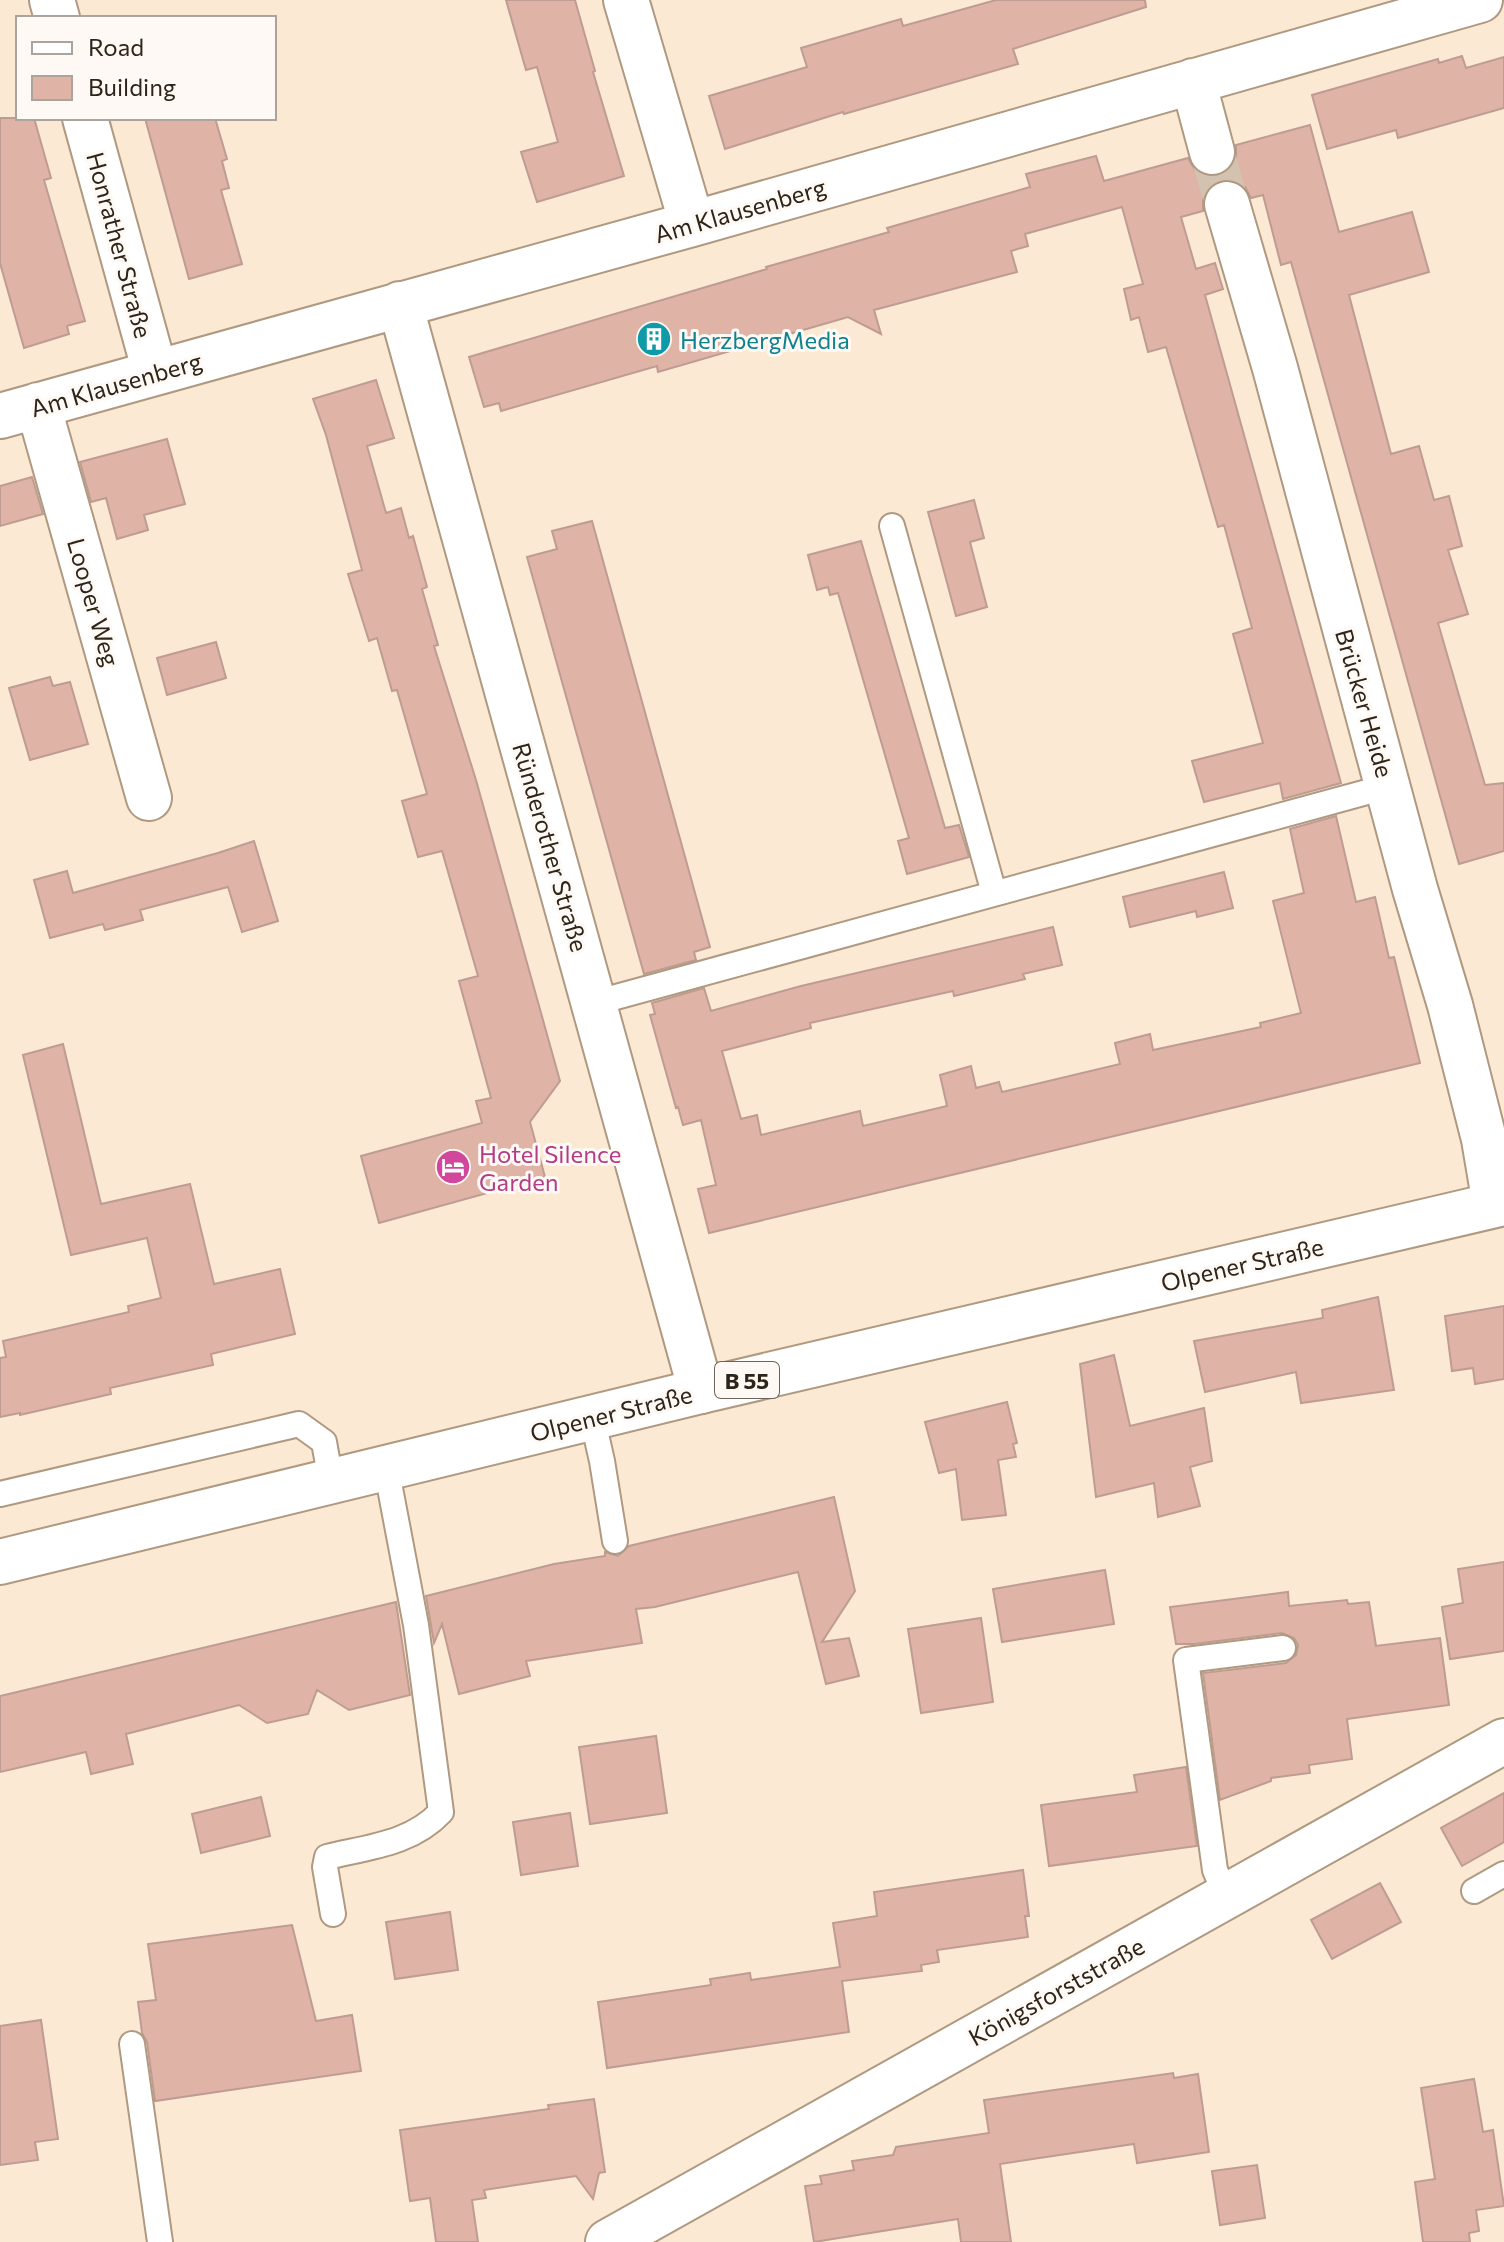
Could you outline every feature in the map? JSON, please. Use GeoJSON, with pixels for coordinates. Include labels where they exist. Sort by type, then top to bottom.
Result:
{"type":"FeatureCollection","features":[{"type":"Feature","properties":{"kind":"street"},"geometry":{"type":"LineString","coordinates":[[626,0],[692,224]]}},
{"type":"Feature","properties":{"kind":"street","name":"Am Klausenberg"},"geometry":{"type":"LineString","coordinates":[[19,411],[1480,0]]}},
{"type":"Feature","properties":{"kind":"street"},"geometry":{"type":"LineString","coordinates":[[1193,81],[1212,152]]}},
{"type":"Feature","properties":{"kind":"street","name":"Honrather Straße"},"geometry":{"type":"LineString","coordinates":[[86,120],[155,372]]}},
{"type":"Feature","properties":{"kind":"street","name":"Brücker Heide"},"geometry":{"type":"LineString","coordinates":[[1227,204],[1275,368],[1500,1204]]}},
{"type":"Feature","properties":{"kind":"street","name":"Ründerother Straße"},"geometry":{"type":"LineString","coordinates":[[400,304],[701,1391]]}},
{"type":"Feature","properties":{"kind":"street","name":"Looper Weg"},"geometry":{"type":"LineString","coordinates":[[19,411],[149,798]]}},
{"type":"Feature","properties":{"kind":"street","name":"Olpener Straße"},"geometry":{"type":"LineString","coordinates":[[0,1562],[592,1417],[1500,1204]]}},
{"type":"Feature","properties":{"kind":"street","name":"Königsforststraße"},"geometry":{"type":"LineString","coordinates":[[608,2242],[1504,1741]]}},
{"type":"Feature","properties":{"kind":"lane"},"geometry":{"type":"LineString","coordinates":[[892,526],[994,893]]}},
{"type":"Feature","properties":{"kind":"lane"},"geometry":{"type":"LineString","coordinates":[[594,1003],[1389,786]]}},
{"type":"Feature","properties":{"kind":"lane"},"geometry":{"type":"LineString","coordinates":[[592,1417],[615,1541]]}},
{"type":"Feature","properties":{"kind":"lane"},"geometry":{"type":"LineString","coordinates":[[0,1494],[299,1424],[324,1442],[331,1481]]}},
{"type":"Feature","properties":{"kind":"lane"},"geometry":{"type":"LineString","coordinates":[[333,1914],[325,1867],[327,1857],[406,1838],[441,1812],[416,1625],[386,1467]]}},
{"type":"Feature","properties":{"kind":"lane"},"geometry":{"type":"LineString","coordinates":[[1226,1896],[1215,1870],[1186,1660],[1283,1648]]}},
{"type":"Feature","properties":{"kind":"lane"},"geometry":{"type":"LineString","coordinates":[[1474,1891],[1504,1874]]}},
{"type":"Feature","properties":{"kind":"lane"},"geometry":{"type":"LineString","coordinates":[[132,2044],[160,2242]]}},
{"type":"Feature","properties":{"kind":"building"},"geometry":{"type":"Polygon","coordinates":[[[506,0],[575,0],[624,176],[537,202],[521,152],[558,142],[537,67],[526,70],[506,0]]]}},
{"type":"Feature","properties":{"kind":"building"},"geometry":{"type":"Polygon","coordinates":[[[996,0],[1145,0],[1146,7],[1013,49],[1018,64],[843,112],[725,149],[709,96],[807,67],[801,48],[901,19],[903,26],[996,0]]]}},
{"type":"Feature","properties":{"kind":"building"},"geometry":{"type":"Polygon","coordinates":[[[1462,56],[1466,68],[1504,57],[1504,108],[1398,138],[1396,130],[1327,149],[1312,95],[1438,59],[1439,63],[1462,56]]]}},
{"type":"Feature","properties":{"kind":"building"},"geometry":{"type":"Polygon","coordinates":[[[0,118],[35,120],[51,178],[44,180],[85,321],[67,326],[69,334],[24,348],[0,263],[0,118]]]}},
{"type":"Feature","properties":{"kind":"building"},"geometry":{"type":"Polygon","coordinates":[[[146,120],[216,120],[227,159],[222,161],[229,188],[221,190],[242,264],[189,279],[146,120]]]}},
{"type":"Feature","properties":{"kind":"building"},"geometry":{"type":"Polygon","coordinates":[[[1310,125],[1339,232],[1412,212],[1429,272],[1349,295],[1391,454],[1419,446],[1434,500],[1449,496],[1462,546],[1448,550],[1468,614],[1438,623],[1485,785],[1504,783],[1504,851],[1459,864],[1291,262],[1281,265],[1263,195],[1251,198],[1245,187],[1234,180],[1221,180],[1210,186],[1203,197],[1203,211],[1181,217],[1196,269],[1215,263],[1223,289],[1205,295],[1341,783],[1283,799],[1280,783],[1204,802],[1192,761],[1263,743],[1233,634],[1252,628],[1224,525],[1218,527],[1166,347],[1148,352],[1139,317],[1131,320],[1124,289],[1143,284],[1122,207],[1025,234],[1028,246],[1011,251],[1017,272],[874,310],[881,334],[848,317],[658,372],[657,366],[501,411],[499,403],[484,407],[469,357],[1030,187],[1026,174],[1096,156],[1104,181],[1188,158],[1195,170],[1205,176],[1218,176],[1230,169],[1236,158],[1236,145],[1310,125]]]}},
{"type":"Feature","properties":{"kind":"building"},"geometry":{"type":"Polygon","coordinates":[[[376,380],[394,438],[367,446],[386,513],[401,508],[409,538],[413,536],[427,587],[422,589],[438,645],[434,646],[476,780],[560,1081],[530,1122],[545,1177],[379,1223],[361,1156],[482,1123],[476,1101],[491,1098],[459,981],[478,976],[442,851],[418,857],[402,801],[427,794],[397,690],[392,691],[377,638],[369,641],[348,574],[362,570],[326,435],[313,399],[376,380]]]}},
{"type":"Feature","properties":{"kind":"building"},"geometry":{"type":"Polygon","coordinates":[[[167,439],[185,504],[144,515],[148,530],[117,539],[106,498],[91,502],[80,462],[167,439]]]}},
{"type":"Feature","properties":{"kind":"building"},"geometry":{"type":"Polygon","coordinates":[[[32,477],[43,514],[0,526],[0,486],[32,477]]]}},
{"type":"Feature","properties":{"kind":"building"},"geometry":{"type":"Polygon","coordinates":[[[974,500],[984,538],[970,542],[987,607],[956,616],[928,512],[974,500]]]}},
{"type":"Feature","properties":{"kind":"building"},"geometry":{"type":"Polygon","coordinates":[[[592,521],[710,947],[694,952],[696,960],[644,974],[527,557],[557,549],[552,531],[592,521]]]}},
{"type":"Feature","properties":{"kind":"building"},"geometry":{"type":"Polygon","coordinates":[[[861,541],[945,828],[959,825],[969,857],[907,874],[898,841],[909,838],[838,593],[830,595],[828,587],[817,590],[808,555],[861,541]]]}},
{"type":"Feature","properties":{"kind":"building"},"geometry":{"type":"Polygon","coordinates":[[[216,642],[226,678],[167,695],[157,658],[216,642]]]}},
{"type":"Feature","properties":{"kind":"building"},"geometry":{"type":"Polygon","coordinates":[[[50,677],[53,686],[70,682],[88,744],[30,760],[9,688],[50,677]]]}},
{"type":"Feature","properties":{"kind":"building"},"geometry":{"type":"Polygon","coordinates":[[[1336,816],[1356,902],[1375,897],[1389,958],[1394,957],[1420,1063],[709,1233],[698,1189],[716,1185],[701,1120],[683,1125],[650,1015],[655,1014],[652,1003],[704,988],[711,1011],[801,986],[1053,927],[1062,965],[1023,974],[1025,979],[954,996],[953,991],[810,1023],[811,1028],[722,1051],[741,1119],[757,1115],[761,1135],[860,1111],[863,1126],[947,1106],[940,1075],[971,1066],[976,1088],[999,1082],[1002,1092],[1120,1064],[1115,1043],[1150,1034],[1153,1050],[1261,1027],[1260,1023],[1301,1013],[1273,901],[1304,893],[1290,829],[1336,816]]]}},
{"type":"Feature","properties":{"kind":"building"},"geometry":{"type":"Polygon","coordinates":[[[254,841],[278,921],[242,932],[228,887],[140,910],[143,920],[105,930],[103,924],[50,938],[34,880],[67,871],[73,893],[254,841]]]}},
{"type":"Feature","properties":{"kind":"building"},"geometry":{"type":"Polygon","coordinates":[[[1224,872],[1233,908],[1197,917],[1196,911],[1130,927],[1123,897],[1224,872]]]}},
{"type":"Feature","properties":{"kind":"building"},"geometry":{"type":"Polygon","coordinates":[[[63,1044],[101,1204],[190,1184],[214,1284],[280,1269],[295,1334],[211,1354],[213,1365],[110,1388],[111,1394],[0,1417],[0,1358],[6,1357],[3,1341],[129,1312],[128,1306],[161,1298],[147,1238],[71,1255],[23,1055],[63,1044]]]}},
{"type":"Feature","properties":{"kind":"building"},"geometry":{"type":"Polygon","coordinates":[[[1378,1297],[1394,1390],[1301,1403],[1296,1372],[1205,1392],[1194,1341],[1323,1318],[1322,1310],[1378,1297]]]}},
{"type":"Feature","properties":{"kind":"building"},"geometry":{"type":"Polygon","coordinates":[[[1504,1306],[1504,1379],[1475,1384],[1473,1368],[1452,1371],[1445,1316],[1504,1306]]]}},
{"type":"Feature","properties":{"kind":"building"},"geometry":{"type":"Polygon","coordinates":[[[1114,1355],[1130,1426],[1204,1408],[1212,1461],[1190,1467],[1200,1506],[1158,1517],[1154,1483],[1096,1497],[1080,1364],[1114,1355]]]}},
{"type":"Feature","properties":{"kind":"building"},"geometry":{"type":"Polygon","coordinates":[[[1007,1402],[1017,1443],[1013,1444],[1016,1457],[998,1460],[1006,1515],[962,1520],[956,1469],[939,1473],[925,1422],[1007,1402]]]}},
{"type":"Feature","properties":{"kind":"building"},"geometry":{"type":"Polygon","coordinates":[[[834,1497],[855,1591],[822,1642],[849,1638],[859,1676],[826,1684],[798,1572],[636,1609],[642,1643],[526,1661],[530,1676],[459,1694],[442,1624],[434,1643],[426,1596],[554,1564],[605,1556],[605,1552],[618,1556],[629,1546],[834,1497]]]}},
{"type":"Feature","properties":{"kind":"building"},"geometry":{"type":"Polygon","coordinates":[[[1504,1562],[1504,1651],[1450,1659],[1442,1607],[1463,1603],[1458,1569],[1504,1562]]]}},
{"type":"Feature","properties":{"kind":"building"},"geometry":{"type":"Polygon","coordinates":[[[1105,1570],[1114,1624],[1002,1642],[993,1589],[1105,1570]]]}},
{"type":"Feature","properties":{"kind":"building"},"geometry":{"type":"Polygon","coordinates":[[[1288,1592],[1289,1606],[1347,1600],[1348,1604],[1369,1602],[1376,1646],[1440,1638],[1449,1705],[1347,1719],[1352,1759],[1309,1765],[1310,1773],[1271,1778],[1271,1781],[1220,1800],[1203,1673],[1286,1663],[1296,1655],[1298,1645],[1294,1638],[1282,1633],[1176,1644],[1170,1607],[1288,1592]]]}},
{"type":"Feature","properties":{"kind":"building"},"geometry":{"type":"Polygon","coordinates":[[[396,1602],[410,1695],[349,1710],[317,1690],[308,1714],[267,1723],[239,1705],[126,1734],[133,1764],[91,1774],[86,1752],[0,1772],[0,1696],[396,1602]]]}},
{"type":"Feature","properties":{"kind":"building"},"geometry":{"type":"Polygon","coordinates":[[[981,1618],[993,1702],[921,1713],[908,1629],[981,1618]]]}},
{"type":"Feature","properties":{"kind":"building"},"geometry":{"type":"Polygon","coordinates":[[[656,1736],[667,1813],[590,1824],[579,1747],[656,1736]]]}},
{"type":"Feature","properties":{"kind":"building"},"geometry":{"type":"Polygon","coordinates":[[[1186,1767],[1197,1846],[1049,1866],[1041,1805],[1137,1792],[1134,1775],[1186,1767]]]}},
{"type":"Feature","properties":{"kind":"building"},"geometry":{"type":"Polygon","coordinates":[[[1504,1793],[1504,1842],[1462,1866],[1441,1828],[1504,1793]]]}},
{"type":"Feature","properties":{"kind":"building"},"geometry":{"type":"Polygon","coordinates":[[[261,1797],[270,1836],[201,1853],[192,1814],[261,1797]]]}},
{"type":"Feature","properties":{"kind":"building"},"geometry":{"type":"Polygon","coordinates":[[[570,1813],[578,1866],[521,1875],[513,1822],[570,1813]]]}},
{"type":"Feature","properties":{"kind":"building"},"geometry":{"type":"Polygon","coordinates":[[[1023,1870],[1029,1916],[1025,1916],[1028,1937],[937,1950],[939,1962],[921,1965],[922,1971],[842,1981],[849,2032],[607,2068],[598,2002],[711,1985],[710,1979],[750,1973],[751,1980],[840,1967],[833,1923],[877,1916],[874,1892],[1023,1870]]]}},
{"type":"Feature","properties":{"kind":"building"},"geometry":{"type":"Polygon","coordinates":[[[1380,1883],[1401,1922],[1332,1959],[1311,1920],[1380,1883]]]}},
{"type":"Feature","properties":{"kind":"building"},"geometry":{"type":"Polygon","coordinates":[[[450,1912],[458,1970],[395,1979],[386,1922],[450,1912]]]}},
{"type":"Feature","properties":{"kind":"building"},"geometry":{"type":"Polygon","coordinates":[[[292,1925],[316,2021],[352,2015],[361,2071],[155,2101],[138,2002],[156,2000],[148,1944],[292,1925]]]}},
{"type":"Feature","properties":{"kind":"building"},"geometry":{"type":"Polygon","coordinates":[[[41,2020],[58,2139],[35,2142],[38,2160],[0,2165],[0,2026],[41,2020]]]}},
{"type":"Feature","properties":{"kind":"building"},"geometry":{"type":"Polygon","coordinates":[[[1173,2073],[1174,2078],[1198,2074],[1209,2152],[1137,2163],[1134,2144],[1000,2164],[1011,2242],[961,2242],[958,2219],[814,2242],[805,2186],[822,2184],[820,2176],[854,2170],[852,2161],[893,2155],[896,2147],[989,2133],[984,2100],[1173,2073]]]}},
{"type":"Feature","properties":{"kind":"building"},"geometry":{"type":"Polygon","coordinates":[[[1474,2079],[1483,2132],[1493,2130],[1504,2206],[1476,2210],[1479,2231],[1469,2233],[1470,2242],[1423,2242],[1415,2182],[1435,2179],[1421,2088],[1474,2079]]]}},
{"type":"Feature","properties":{"kind":"building"},"geometry":{"type":"Polygon","coordinates":[[[594,2099],[605,2172],[599,2173],[593,2199],[576,2176],[484,2190],[486,2198],[472,2200],[478,2242],[436,2242],[430,2198],[410,2201],[400,2130],[549,2109],[548,2105],[594,2099]]]}},
{"type":"Feature","properties":{"kind":"building"},"geometry":{"type":"Polygon","coordinates":[[[1257,2165],[1265,2218],[1220,2225],[1212,2171],[1257,2165]]]}},
{"type":"Feature","properties":{"kind":"tunnel"},"geometry":{"type":"LineString","coordinates":[[1212,152],[1227,204]]}},
{"type":"Feature","properties":{"kind":"place","name":"HerzbergMedia"},"geometry":{"type":"Point","coordinates":[654,339]}},
{"type":"Feature","properties":{"kind":"place","name":"Hotel Silence Garden"},"geometry":{"type":"Point","coordinates":[453,1167]}}]}
